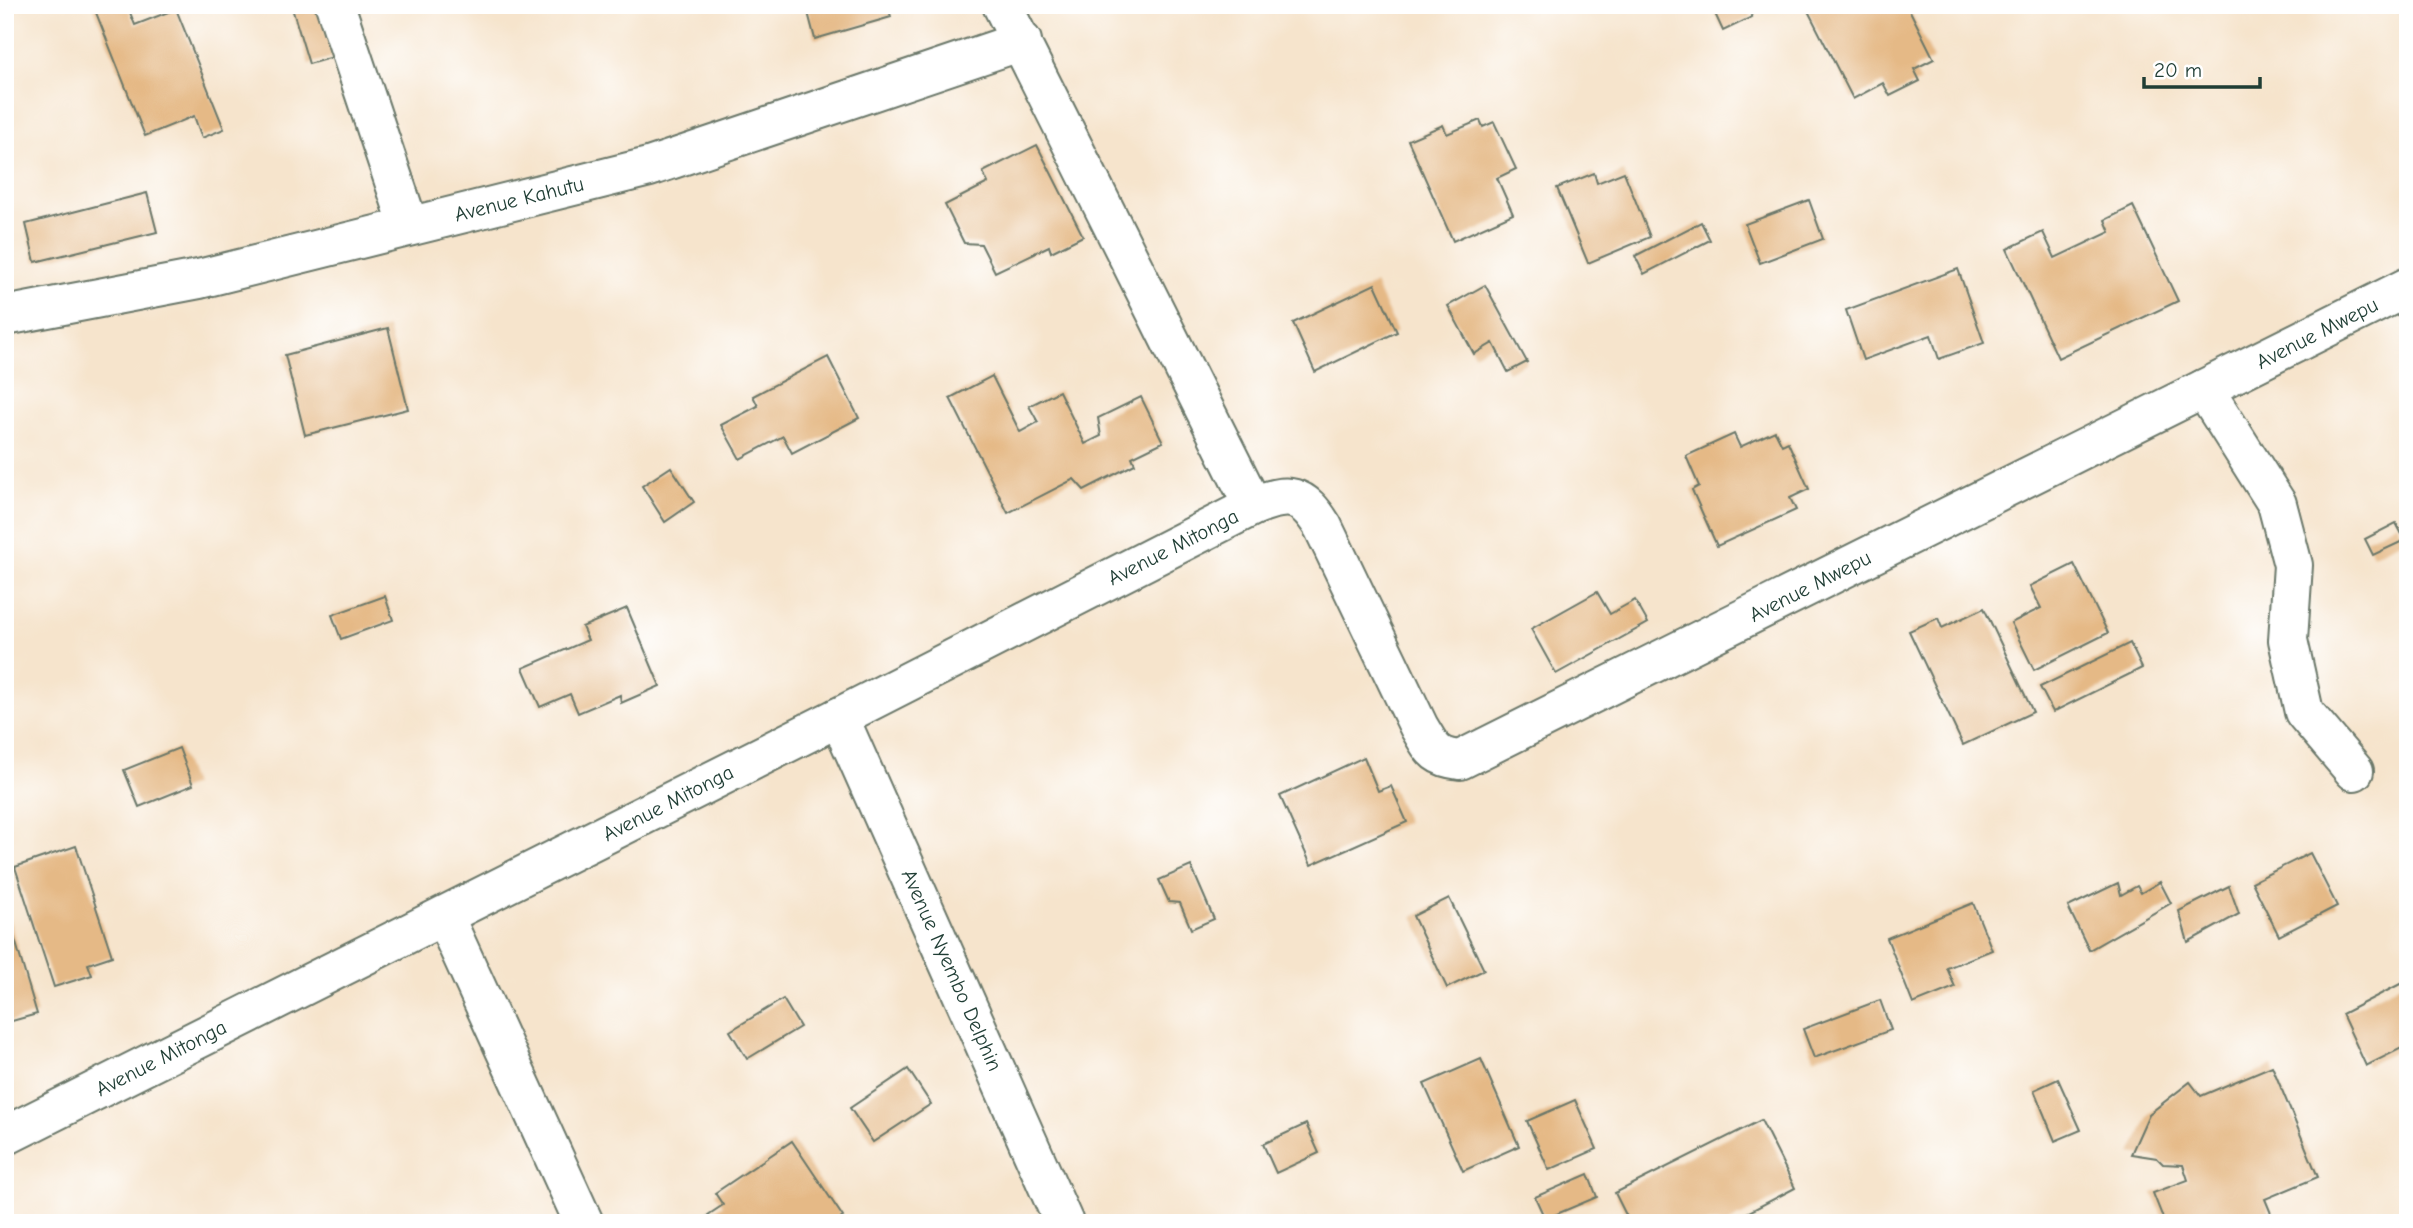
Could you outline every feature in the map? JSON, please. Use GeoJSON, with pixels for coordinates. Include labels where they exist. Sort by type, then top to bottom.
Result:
{"type":"FeatureCollection","features":[{"type":"Feature","properties":{"kind":"street"},"geometry":{"type":"LineString","coordinates":[[335,5],[409,226]]}},
{"type":"Feature","properties":{"kind":"street"},"geometry":{"type":"LineString","coordinates":[[1002,5],[1253,506]]}},
{"type":"Feature","properties":{"kind":"street","name":"Avenue Kahutu"},"geometry":{"type":"LineString","coordinates":[[5,316],[199,279],[649,167],[1022,41]]}},
{"type":"Feature","properties":{"kind":"street","name":"Avenue Mwepu"},"geometry":{"type":"LineString","coordinates":[[1323,527],[1419,727],[1431,747],[1442,758],[1460,760],[2408,287]]}},
{"type":"Feature","properties":{"kind":"street"},"geometry":{"type":"LineString","coordinates":[[2204,389],[2277,504],[2293,565],[2288,640],[2304,712],[2354,771]]}},
{"type":"Feature","properties":{"kind":"street","name":"Avenue Mitonga"},"geometry":{"type":"LineString","coordinates":[[5,1136],[1253,506],[1274,498],[1295,498],[1312,510],[1323,527]]}},
{"type":"Feature","properties":{"kind":"street","name":"Avenue Nyembo Delphin"},"geometry":{"type":"LineString","coordinates":[[839,717],[1064,1223]]}},
{"type":"Feature","properties":{"kind":"street"},"geometry":{"type":"LineString","coordinates":[[443,916],[584,1223]]}},
{"type":"Feature","properties":{"kind":"building"},"geometry":{"type":"Polygon","coordinates":[[[93,5],[127,5],[135,25],[176,9],[224,129],[202,138],[194,116],[145,136],[93,5]]]}},
{"type":"Feature","properties":{"kind":"building"},"geometry":{"type":"Polygon","coordinates":[[[318,5],[333,57],[309,64],[292,8],[318,5]]]}},
{"type":"Feature","properties":{"kind":"building"},"geometry":{"type":"Polygon","coordinates":[[[806,5],[888,5],[891,17],[815,39],[806,5]]]}},
{"type":"Feature","properties":{"kind":"building"},"geometry":{"type":"Polygon","coordinates":[[[1711,5],[1747,5],[1752,17],[1723,31],[1711,5]]]}},
{"type":"Feature","properties":{"kind":"building"},"geometry":{"type":"Polygon","coordinates":[[[1805,5],[1907,5],[1934,59],[1914,69],[1920,81],[1890,96],[1883,83],[1853,99],[1805,5]]]}},
{"type":"Feature","properties":{"kind":"building"},"geometry":{"type":"Polygon","coordinates":[[[1480,120],[1483,127],[1494,122],[1516,169],[1497,178],[1513,214],[1453,241],[1408,140],[1443,125],[1447,134],[1480,120]]]}},
{"type":"Feature","properties":{"kind":"building"},"geometry":{"type":"Polygon","coordinates":[[[1037,145],[1083,236],[1051,252],[1049,246],[995,272],[981,244],[964,243],[945,205],[988,183],[983,172],[1037,145]]]}},
{"type":"Feature","properties":{"kind":"building"},"geometry":{"type":"Polygon","coordinates":[[[1624,172],[1650,237],[1588,263],[1557,188],[1594,173],[1597,183],[1624,172]]]}},
{"type":"Feature","properties":{"kind":"building"},"geometry":{"type":"Polygon","coordinates":[[[147,193],[157,232],[35,262],[26,224],[147,193]]]}},
{"type":"Feature","properties":{"kind":"building"},"geometry":{"type":"Polygon","coordinates":[[[1809,200],[1823,239],[1760,263],[1745,224],[1809,200]]]}},
{"type":"Feature","properties":{"kind":"building"},"geometry":{"type":"Polygon","coordinates":[[[2133,206],[2178,301],[2058,358],[2007,249],[2043,232],[2055,258],[2110,232],[2105,220],[2133,206]]]}},
{"type":"Feature","properties":{"kind":"building"},"geometry":{"type":"Polygon","coordinates":[[[1701,222],[1710,240],[1644,274],[1635,256],[1701,222]]]}},
{"type":"Feature","properties":{"kind":"building"},"geometry":{"type":"Polygon","coordinates":[[[1958,269],[1984,343],[1939,359],[1931,335],[1863,360],[1846,310],[1958,269]]]}},
{"type":"Feature","properties":{"kind":"building"},"geometry":{"type":"Polygon","coordinates":[[[1375,284],[1397,332],[1315,372],[1293,323],[1375,284]]]}},
{"type":"Feature","properties":{"kind":"building"},"geometry":{"type":"Polygon","coordinates":[[[1485,285],[1527,362],[1508,372],[1493,343],[1474,354],[1448,306],[1485,285]]]}},
{"type":"Feature","properties":{"kind":"building"},"geometry":{"type":"Polygon","coordinates":[[[388,328],[408,409],[305,435],[285,355],[388,328]]]}},
{"type":"Feature","properties":{"kind":"building"},"geometry":{"type":"Polygon","coordinates":[[[828,357],[859,418],[792,453],[783,436],[740,459],[721,425],[758,406],[753,396],[828,357]]]}},
{"type":"Feature","properties":{"kind":"building"},"geometry":{"type":"Polygon","coordinates":[[[992,376],[1020,432],[1038,422],[1029,406],[1059,391],[1085,444],[1101,436],[1098,418],[1141,397],[1163,442],[1132,457],[1135,464],[1084,490],[1074,479],[1008,513],[950,398],[992,376]]]}},
{"type":"Feature","properties":{"kind":"building"},"geometry":{"type":"Polygon","coordinates":[[[1775,431],[1782,445],[1788,442],[1809,489],[1790,498],[1796,510],[1717,546],[1692,490],[1699,486],[1686,456],[1734,434],[1740,447],[1775,431]]]}},
{"type":"Feature","properties":{"kind":"building"},"geometry":{"type":"Polygon","coordinates":[[[671,467],[694,502],[665,522],[642,486],[671,467]]]}},
{"type":"Feature","properties":{"kind":"building"},"geometry":{"type":"Polygon","coordinates":[[[2396,523],[2405,540],[2373,555],[2365,539],[2396,523]]]}},
{"type":"Feature","properties":{"kind":"building"},"geometry":{"type":"Polygon","coordinates":[[[2074,564],[2108,633],[2034,670],[2011,623],[2041,608],[2030,586],[2074,564]]]}},
{"type":"Feature","properties":{"kind":"building"},"geometry":{"type":"Polygon","coordinates":[[[1597,592],[1610,614],[1635,600],[1648,623],[1556,674],[1531,629],[1597,592]]]}},
{"type":"Feature","properties":{"kind":"building"},"geometry":{"type":"Polygon","coordinates":[[[385,596],[393,620],[341,639],[332,615],[385,596]]]}},
{"type":"Feature","properties":{"kind":"building"},"geometry":{"type":"Polygon","coordinates":[[[627,608],[660,686],[621,703],[620,695],[578,713],[570,694],[540,707],[523,668],[588,640],[582,627],[627,608]]]}},
{"type":"Feature","properties":{"kind":"building"},"geometry":{"type":"Polygon","coordinates":[[[1984,608],[2033,712],[1963,745],[1909,631],[1938,618],[1942,628],[1984,608]]]}},
{"type":"Feature","properties":{"kind":"building"},"geometry":{"type":"Polygon","coordinates":[[[2130,643],[2142,668],[2053,712],[2040,687],[2130,643]]]}},
{"type":"Feature","properties":{"kind":"building"},"geometry":{"type":"Polygon","coordinates":[[[179,748],[193,785],[139,807],[124,770],[179,748]]]}},
{"type":"Feature","properties":{"kind":"building"},"geometry":{"type":"Polygon","coordinates":[[[1364,757],[1378,791],[1391,786],[1407,822],[1311,865],[1280,796],[1364,757]]]}},
{"type":"Feature","properties":{"kind":"building"},"geometry":{"type":"Polygon","coordinates":[[[76,846],[112,956],[88,964],[92,975],[54,987],[15,867],[76,846]]]}},
{"type":"Feature","properties":{"kind":"building"},"geometry":{"type":"Polygon","coordinates":[[[2310,853],[2337,906],[2279,936],[2252,882],[2310,853]]]}},
{"type":"Feature","properties":{"kind":"building"},"geometry":{"type":"Polygon","coordinates":[[[1191,866],[1214,919],[1191,929],[1180,903],[1169,902],[1159,880],[1191,866]]]}},
{"type":"Feature","properties":{"kind":"building"},"geometry":{"type":"Polygon","coordinates":[[[2160,882],[2171,903],[2089,950],[2068,907],[2118,883],[2121,895],[2137,886],[2141,893],[2160,882]]]}},
{"type":"Feature","properties":{"kind":"building"},"geometry":{"type":"Polygon","coordinates":[[[2229,886],[2239,914],[2188,942],[2179,911],[2229,886]]]}},
{"type":"Feature","properties":{"kind":"building"},"geometry":{"type":"Polygon","coordinates":[[[1449,898],[1484,970],[1447,988],[1413,916],[1449,898]]]}},
{"type":"Feature","properties":{"kind":"building"},"geometry":{"type":"Polygon","coordinates":[[[1973,903],[1992,950],[1947,968],[1955,987],[1913,1004],[1887,938],[1973,903]]]}},
{"type":"Feature","properties":{"kind":"building"},"geometry":{"type":"Polygon","coordinates":[[[5,906],[37,1014],[5,1023],[5,906]]]}},
{"type":"Feature","properties":{"kind":"building"},"geometry":{"type":"Polygon","coordinates":[[[2408,980],[2408,1045],[2366,1066],[2342,1014],[2408,980]]]}},
{"type":"Feature","properties":{"kind":"building"},"geometry":{"type":"Polygon","coordinates":[[[783,999],[800,1027],[747,1059],[730,1031],[783,999]]]}},
{"type":"Feature","properties":{"kind":"building"},"geometry":{"type":"Polygon","coordinates":[[[1880,1000],[1891,1030],[1814,1058],[1803,1029],[1880,1000]]]}},
{"type":"Feature","properties":{"kind":"building"},"geometry":{"type":"Polygon","coordinates":[[[1481,1059],[1519,1146],[1463,1171],[1424,1084],[1481,1059]]]}},
{"type":"Feature","properties":{"kind":"building"},"geometry":{"type":"Polygon","coordinates":[[[2272,1066],[2318,1177],[2265,1199],[2275,1223],[2165,1223],[2153,1193],[2188,1180],[2183,1165],[2163,1164],[2157,1158],[2131,1154],[2149,1114],[2190,1082],[2201,1096],[2272,1066]]]}},
{"type":"Feature","properties":{"kind":"building"},"geometry":{"type":"Polygon","coordinates":[[[908,1069],[931,1104],[873,1142],[850,1108],[908,1069]]]}},
{"type":"Feature","properties":{"kind":"building"},"geometry":{"type":"Polygon","coordinates":[[[2058,1079],[2081,1130],[2055,1141],[2034,1090],[2058,1079]]]}},
{"type":"Feature","properties":{"kind":"building"},"geometry":{"type":"Polygon","coordinates":[[[1575,1100],[1597,1149],[1549,1170],[1527,1121],[1575,1100]]]}},
{"type":"Feature","properties":{"kind":"building"},"geometry":{"type":"Polygon","coordinates":[[[1761,1120],[1795,1188],[1728,1223],[1630,1223],[1615,1193],[1761,1120]]]}},
{"type":"Feature","properties":{"kind":"building"},"geometry":{"type":"Polygon","coordinates":[[[1306,1124],[1319,1153],[1276,1173],[1263,1144],[1306,1124]]]}},
{"type":"Feature","properties":{"kind":"building"},"geometry":{"type":"Polygon","coordinates":[[[792,1141],[843,1217],[834,1223],[713,1223],[708,1215],[723,1205],[715,1193],[792,1141]]]}},
{"type":"Feature","properties":{"kind":"building"},"geometry":{"type":"Polygon","coordinates":[[[1588,1174],[1597,1197],[1545,1219],[1535,1197],[1588,1174]]]}}]}
